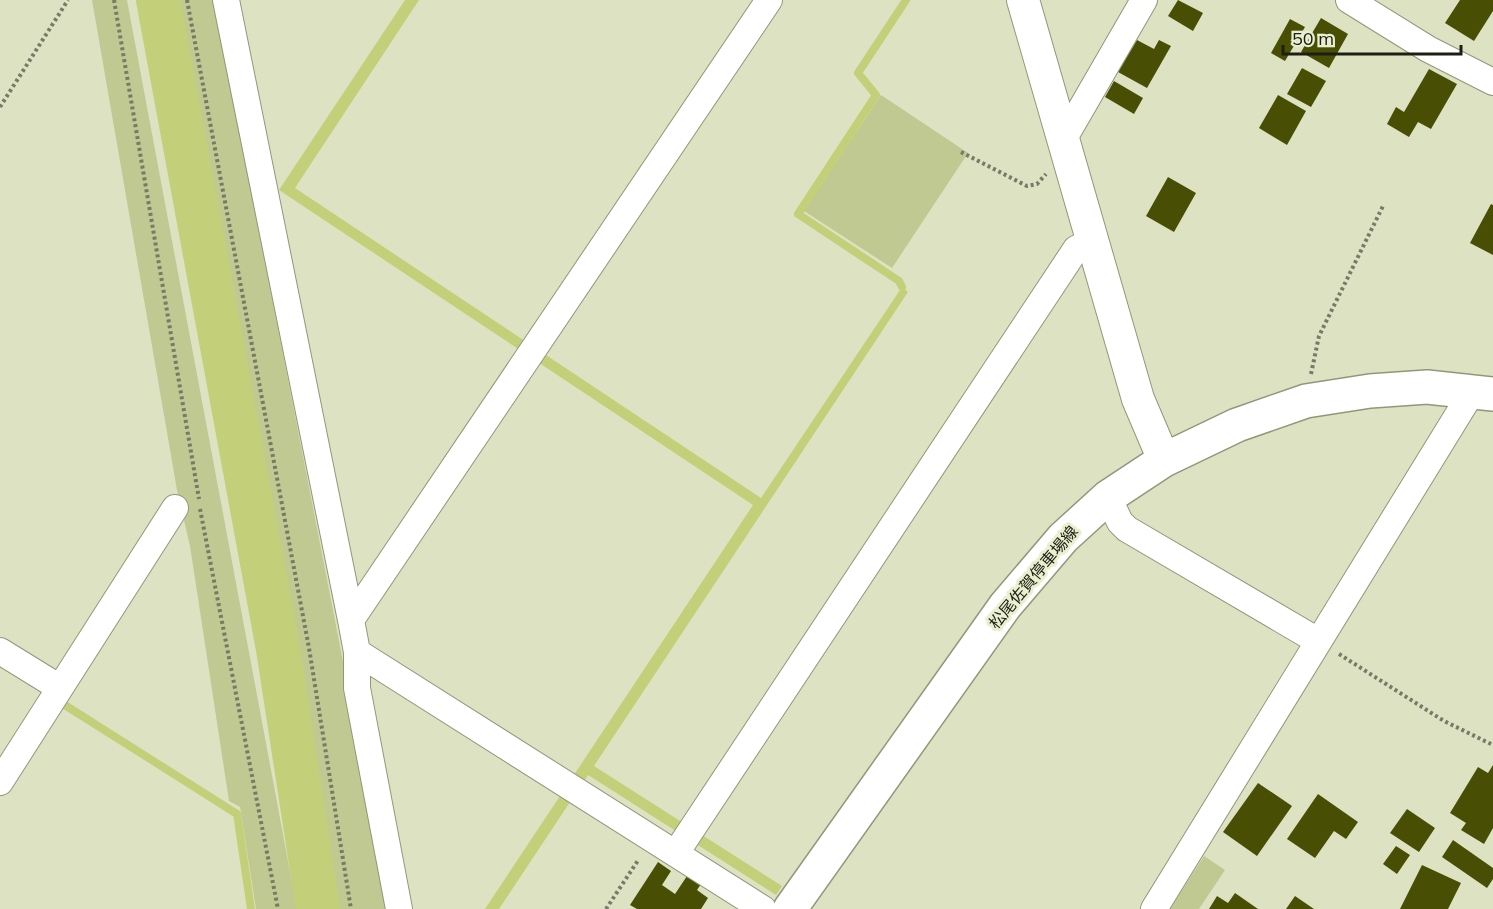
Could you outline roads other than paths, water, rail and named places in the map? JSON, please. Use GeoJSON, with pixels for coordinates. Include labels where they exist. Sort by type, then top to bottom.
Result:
{"type":"FeatureCollection","features":[{"type":"Feature","properties":{"kind":"main road","name":"松尾佐賀停車場線"},"geometry":{"type":"LineString","coordinates":[[790,909],[1005,606],[1063,538],[1108,498],[1164,460],[1237,425],[1306,401],[1370,391],[1427,387],[1483,393]]}},
{"type":"Feature","properties":{"kind":"street"},"geometry":{"type":"LineString","coordinates":[[226,0],[351,620],[357,652],[357,688],[399,909]]}},
{"type":"Feature","properties":{"kind":"street"},"geometry":{"type":"LineString","coordinates":[[351,620],[769,0]]}},
{"type":"Feature","properties":{"kind":"street"},"geometry":{"type":"LineString","coordinates":[[1023,0],[1137,399],[1164,460]]}},
{"type":"Feature","properties":{"kind":"street"},"geometry":{"type":"LineString","coordinates":[[1063,140],[1144,0]]}},
{"type":"Feature","properties":{"kind":"street"},"geometry":{"type":"LineString","coordinates":[[1349,0],[1428,49],[1493,82]]}},
{"type":"Feature","properties":{"kind":"street"},"geometry":{"type":"LineString","coordinates":[[685,840],[1076,249],[1092,241]]}},
{"type":"Feature","properties":{"kind":"street"},"geometry":{"type":"LineString","coordinates":[[1154,909],[1318,641],[1483,393]]}},
{"type":"Feature","properties":{"kind":"street"},"geometry":{"type":"LineString","coordinates":[[1108,498],[1120,522],[1127,529],[1318,641]]}},
{"type":"Feature","properties":{"kind":"street"},"geometry":{"type":"LineString","coordinates":[[0,782],[175,508]]}},
{"type":"Feature","properties":{"kind":"street"},"geometry":{"type":"LineString","coordinates":[[0,651],[60,688]]}},
{"type":"Feature","properties":{"kind":"street"},"geometry":{"type":"LineString","coordinates":[[357,652],[653,838],[685,840],[763,909]]}},
{"type":"Feature","properties":{"kind":"waterway"},"geometry":{"type":"LineString","coordinates":[[158,0],[278,649],[318,909]]}},
{"type":"Feature","properties":{"kind":"waterway"},"geometry":{"type":"LineString","coordinates":[[902,287],[899,281],[798,214],[876,95],[858,73],[906,0]]}},
{"type":"Feature","properties":{"kind":"waterway"},"geometry":{"type":"LineString","coordinates":[[60,702],[237,814],[251,909]]}}]}
